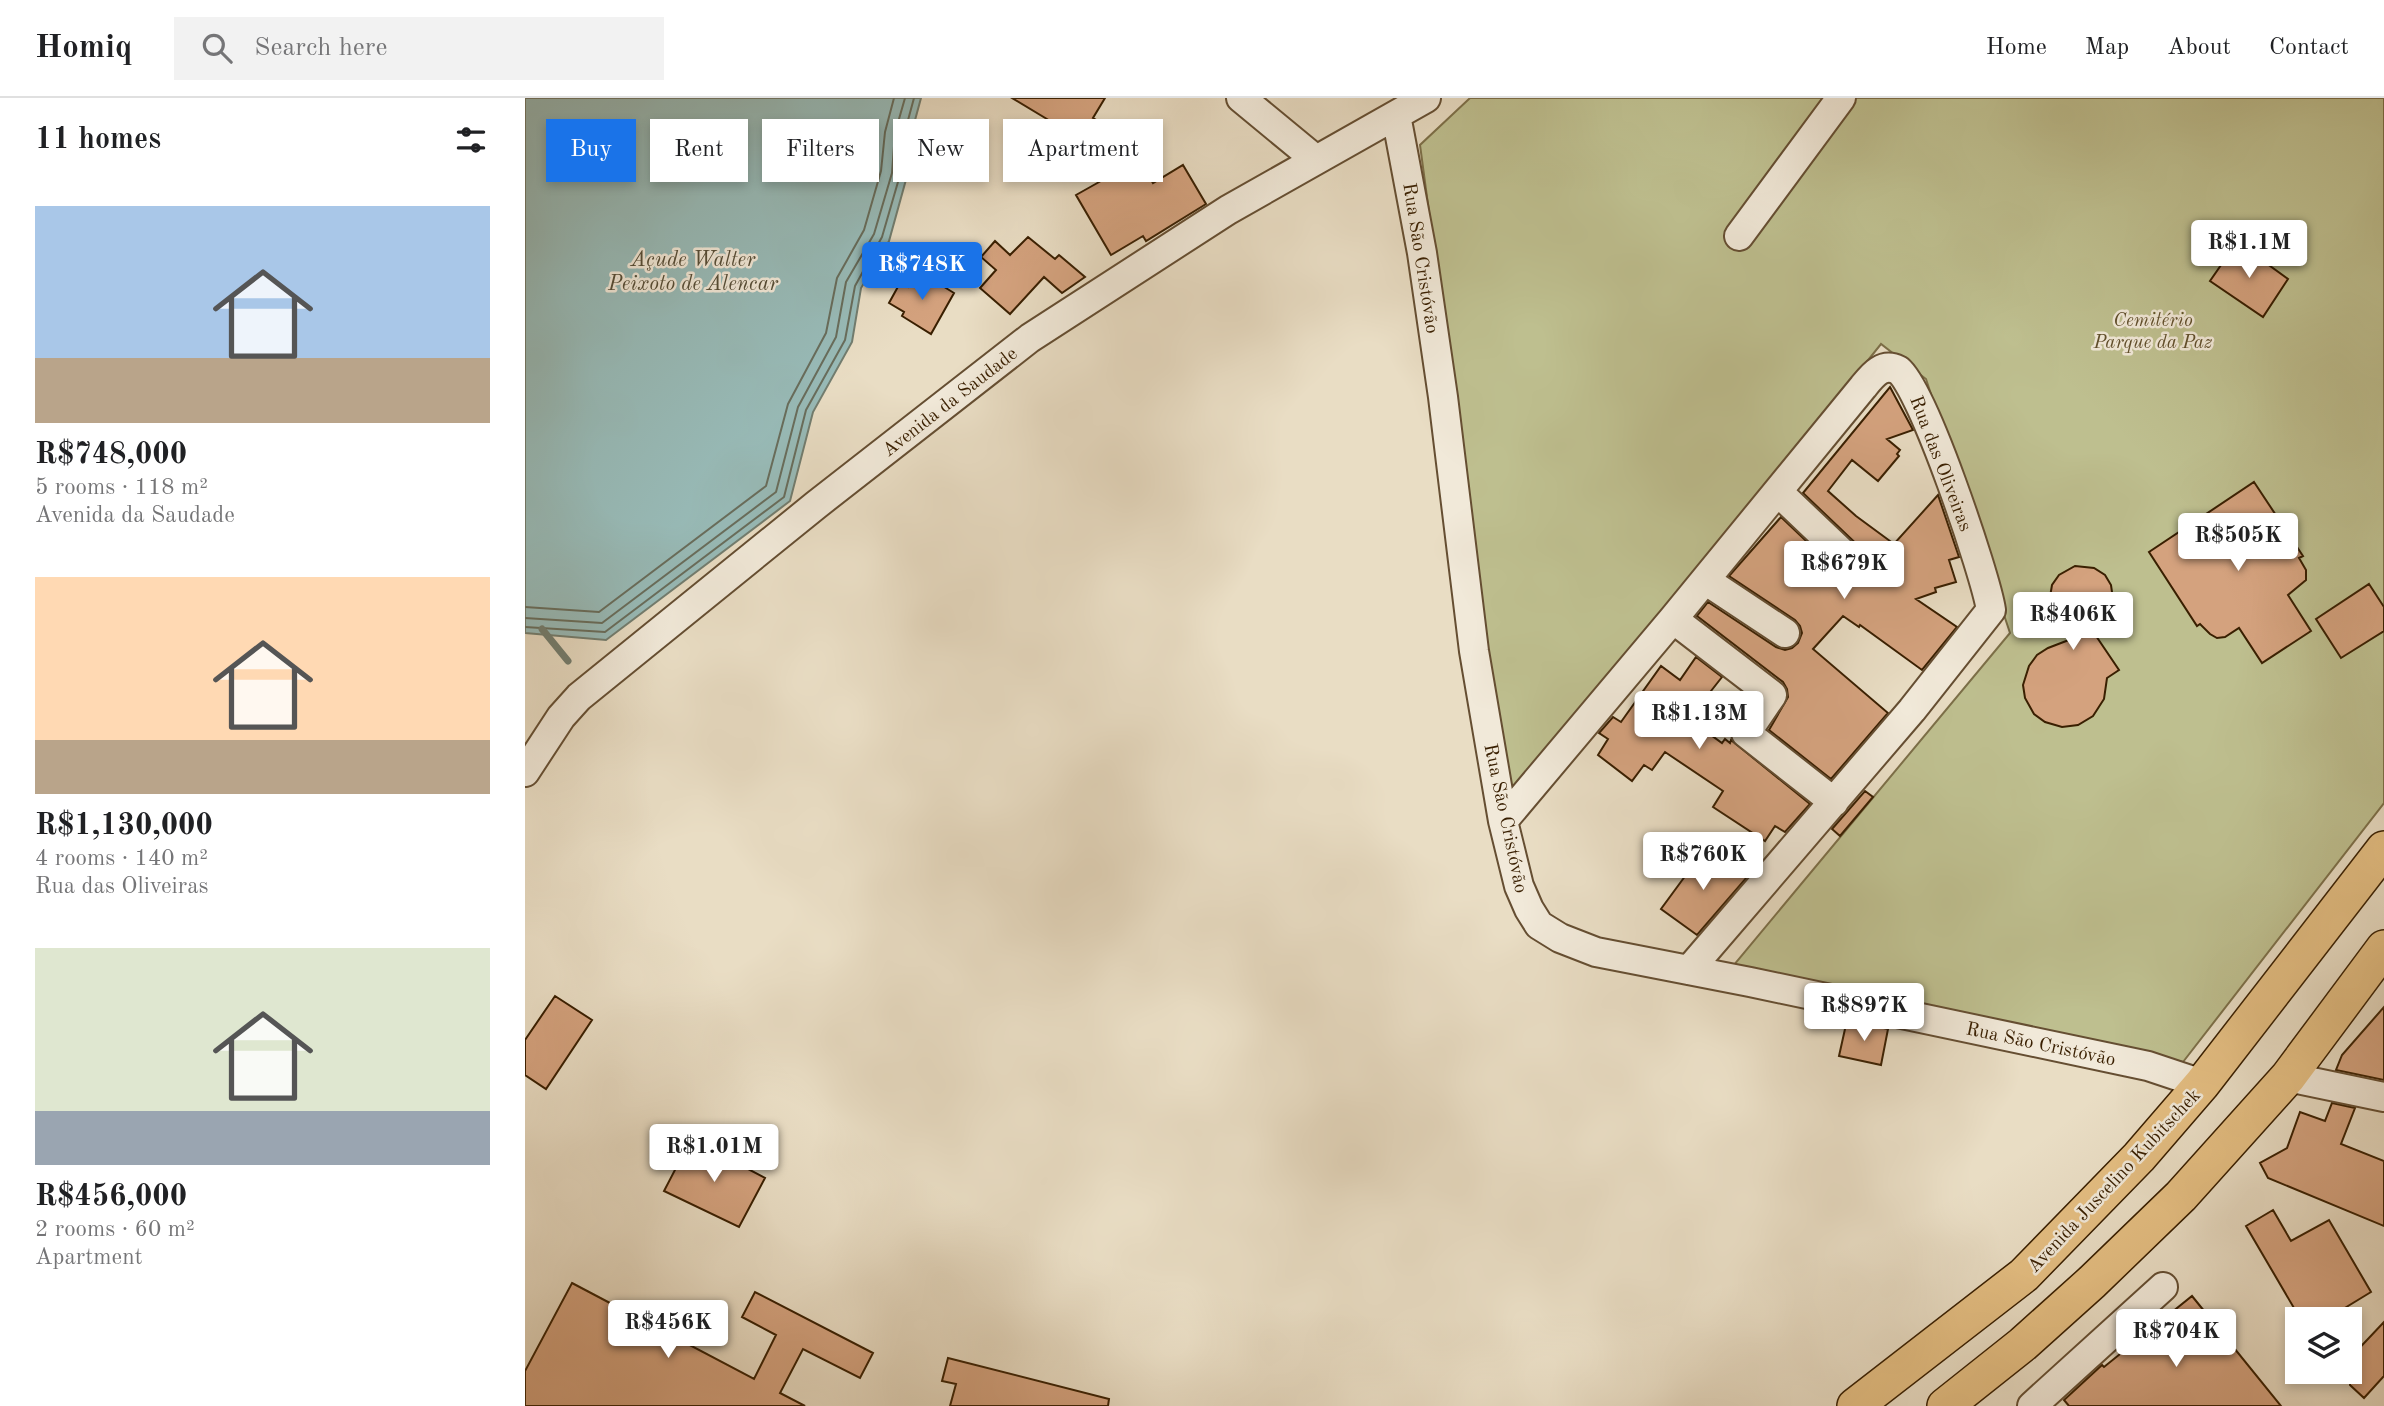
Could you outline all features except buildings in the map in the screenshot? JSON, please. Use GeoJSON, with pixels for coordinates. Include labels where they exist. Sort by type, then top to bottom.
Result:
{"type":"FeatureCollection","features":[{"type":"Feature","properties":{"kind":"main road","name":"Avenida Juscelino Kubitschek"},"geometry":{"type":"LineString","coordinates":[[1855,1406],[2024,1275],[2139,1157],[2202,1084],[2384,849]]}},
{"type":"Feature","properties":{"kind":"main road"},"geometry":{"type":"LineString","coordinates":[[1945,1406],[2062,1309],[2181,1196],[2288,1077],[2384,948]]}},
{"type":"Feature","properties":{"kind":"main road"},"geometry":{"type":"LineString","coordinates":[[2139,1157],[2181,1196]]}},
{"type":"Feature","properties":{"kind":"street"},"geometry":{"type":"LineString","coordinates":[[1241,98],[1315,159]]}},
{"type":"Feature","properties":{"kind":"street","name":"Avenida da Saudade"},"geometry":{"type":"LineString","coordinates":[[525,772],[561,717],[579,697],[1030,338],[1228,210],[1426,98]]}},
{"type":"Feature","properties":{"kind":"street"},"geometry":{"type":"LineString","coordinates":[[1739,236],[1841,98]]}},
{"type":"Feature","properties":{"kind":"street","name":"Rua São Cristóvão"},"geometry":{"type":"LineString","coordinates":[[1396,115],[1426,279],[1474,651],[1503,821],[1519,886],[1528,909],[1539,925],[1560,938],[1596,952],[2135,1063],[2202,1084]]}},
{"type":"Feature","properties":{"kind":"street","name":"Rua das Oliveiras"},"geometry":{"type":"LineString","coordinates":[[1503,821],[1878,370],[1895,369],[1909,381],[1928,421],[1964,519],[1990,599],[1991,610],[1834,802],[1689,970]]}},
{"type":"Feature","properties":{"kind":"street"},"geometry":{"type":"LineString","coordinates":[[1778,492],[1858,568]]}},
{"type":"Feature","properties":{"kind":"street"},"geometry":{"type":"LineString","coordinates":[[1706,580],[1785,633]]}},
{"type":"Feature","properties":{"kind":"street"},"geometry":{"type":"LineString","coordinates":[[1673,619],[1773,695],[1746,733],[1834,802]]}},
{"type":"Feature","properties":{"kind":"street"},"geometry":{"type":"LineString","coordinates":[[2288,1077],[2384,1097]]}},
{"type":"Feature","properties":{"kind":"street"},"geometry":{"type":"LineString","coordinates":[[2032,1406],[2163,1287]]}},
{"type":"Feature","properties":{"kind":"green space","name":"Cemitério Parque da Paz"},"geometry":{"type":"Polygon","coordinates":[[[1470,98],[2384,98],[2384,803],[2183,1062],[1728,972],[2010,633],[1926,379],[1881,344],[1523,790],[1506,785],[1420,145],[1470,98]]]}},
{"type":"Feature","properties":{"kind":"water","name":"Açude Walter Peixoto de Alencar"},"geometry":{"type":"Polygon","coordinates":[[[525,98],[921,98],[915,119],[893,119],[893,182],[905,182],[889,241],[861,288],[852,342],[813,412],[790,501],[606,640],[525,633],[525,98]]]}},
{"type":"Feature","properties":{"kind":"waterway"},"geometry":{"type":"LineString","coordinates":[[542,629],[568,661]]}}]}
